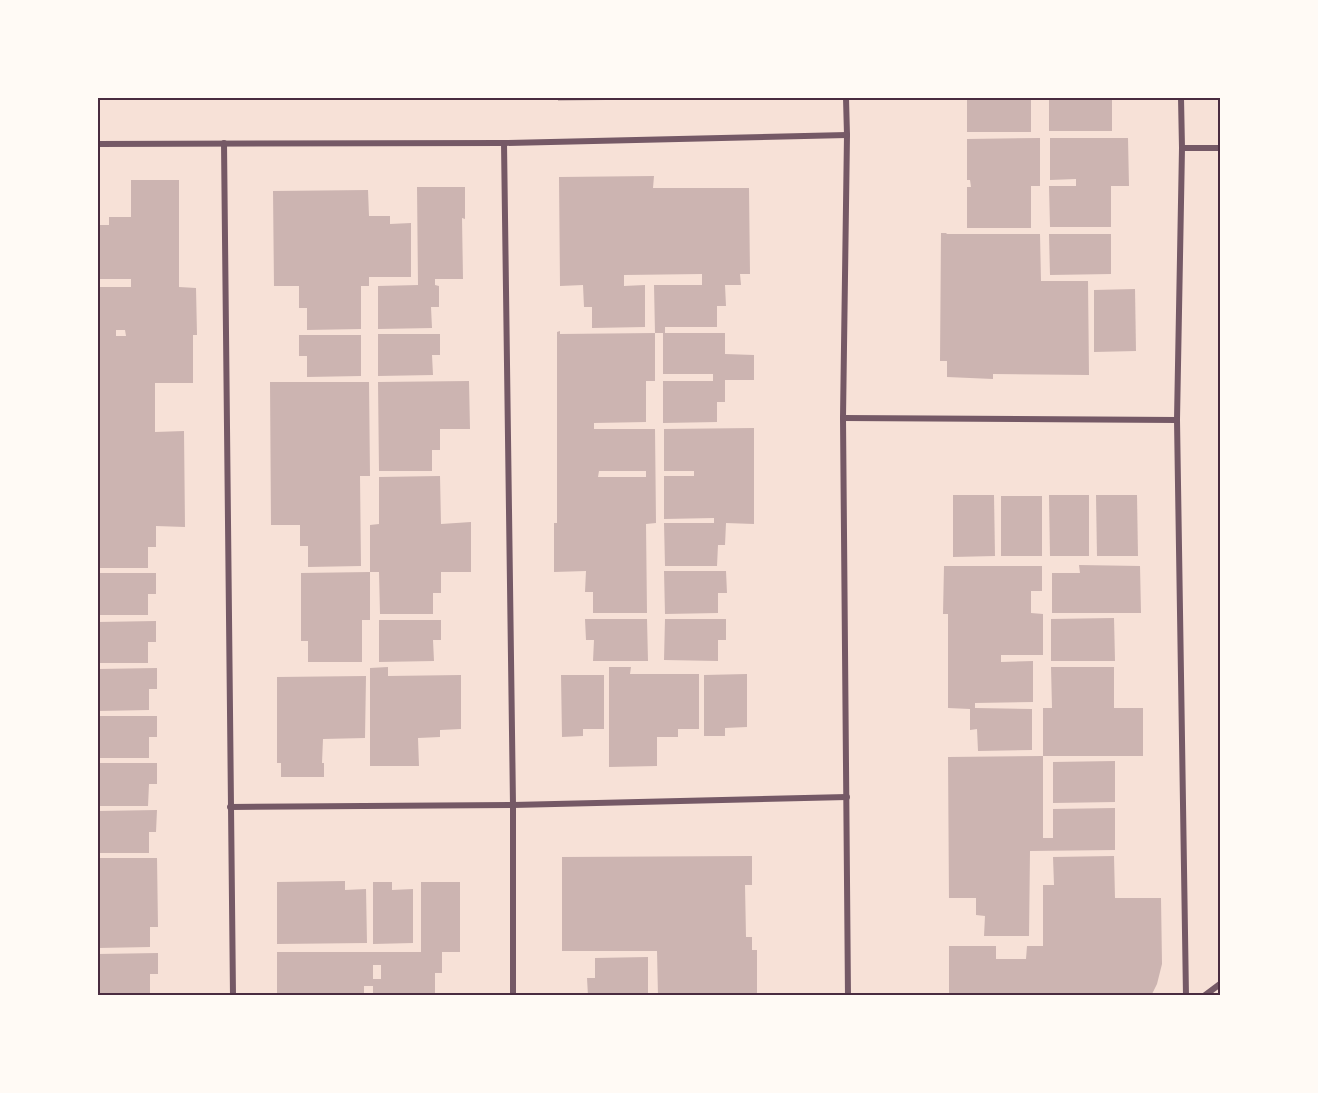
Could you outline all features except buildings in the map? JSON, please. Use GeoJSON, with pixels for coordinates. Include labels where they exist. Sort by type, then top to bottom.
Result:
{"type":"FeatureCollection","features":[{"type":"Feature","properties":{"kind":"street"},"geometry":{"type":"LineString","coordinates":[[846,98],[843,418],[848,996]]}},
{"type":"Feature","properties":{"kind":"street"},"geometry":{"type":"LineString","coordinates":[[1181,98],[1177,420],[1186,996]]}},
{"type":"Feature","properties":{"kind":"street"},"geometry":{"type":"LineString","coordinates":[[98,144],[504,143],[847,135]]}},
{"type":"Feature","properties":{"kind":"street"},"geometry":{"type":"LineString","coordinates":[[224,143],[233,996]]}},
{"type":"Feature","properties":{"kind":"street"},"geometry":{"type":"LineString","coordinates":[[504,143],[513,805],[513,996]]}},
{"type":"Feature","properties":{"kind":"street"},"geometry":{"type":"LineString","coordinates":[[1182,148],[1221,148]]}},
{"type":"Feature","properties":{"kind":"street"},"geometry":{"type":"LineString","coordinates":[[843,418],[1177,420]]}},
{"type":"Feature","properties":{"kind":"street"},"geometry":{"type":"LineString","coordinates":[[230,807],[513,805],[847,797]]}},
{"type":"Feature","properties":{"kind":"street"},"geometry":{"type":"LineString","coordinates":[[1203,996],[1221,984]]}}]}
